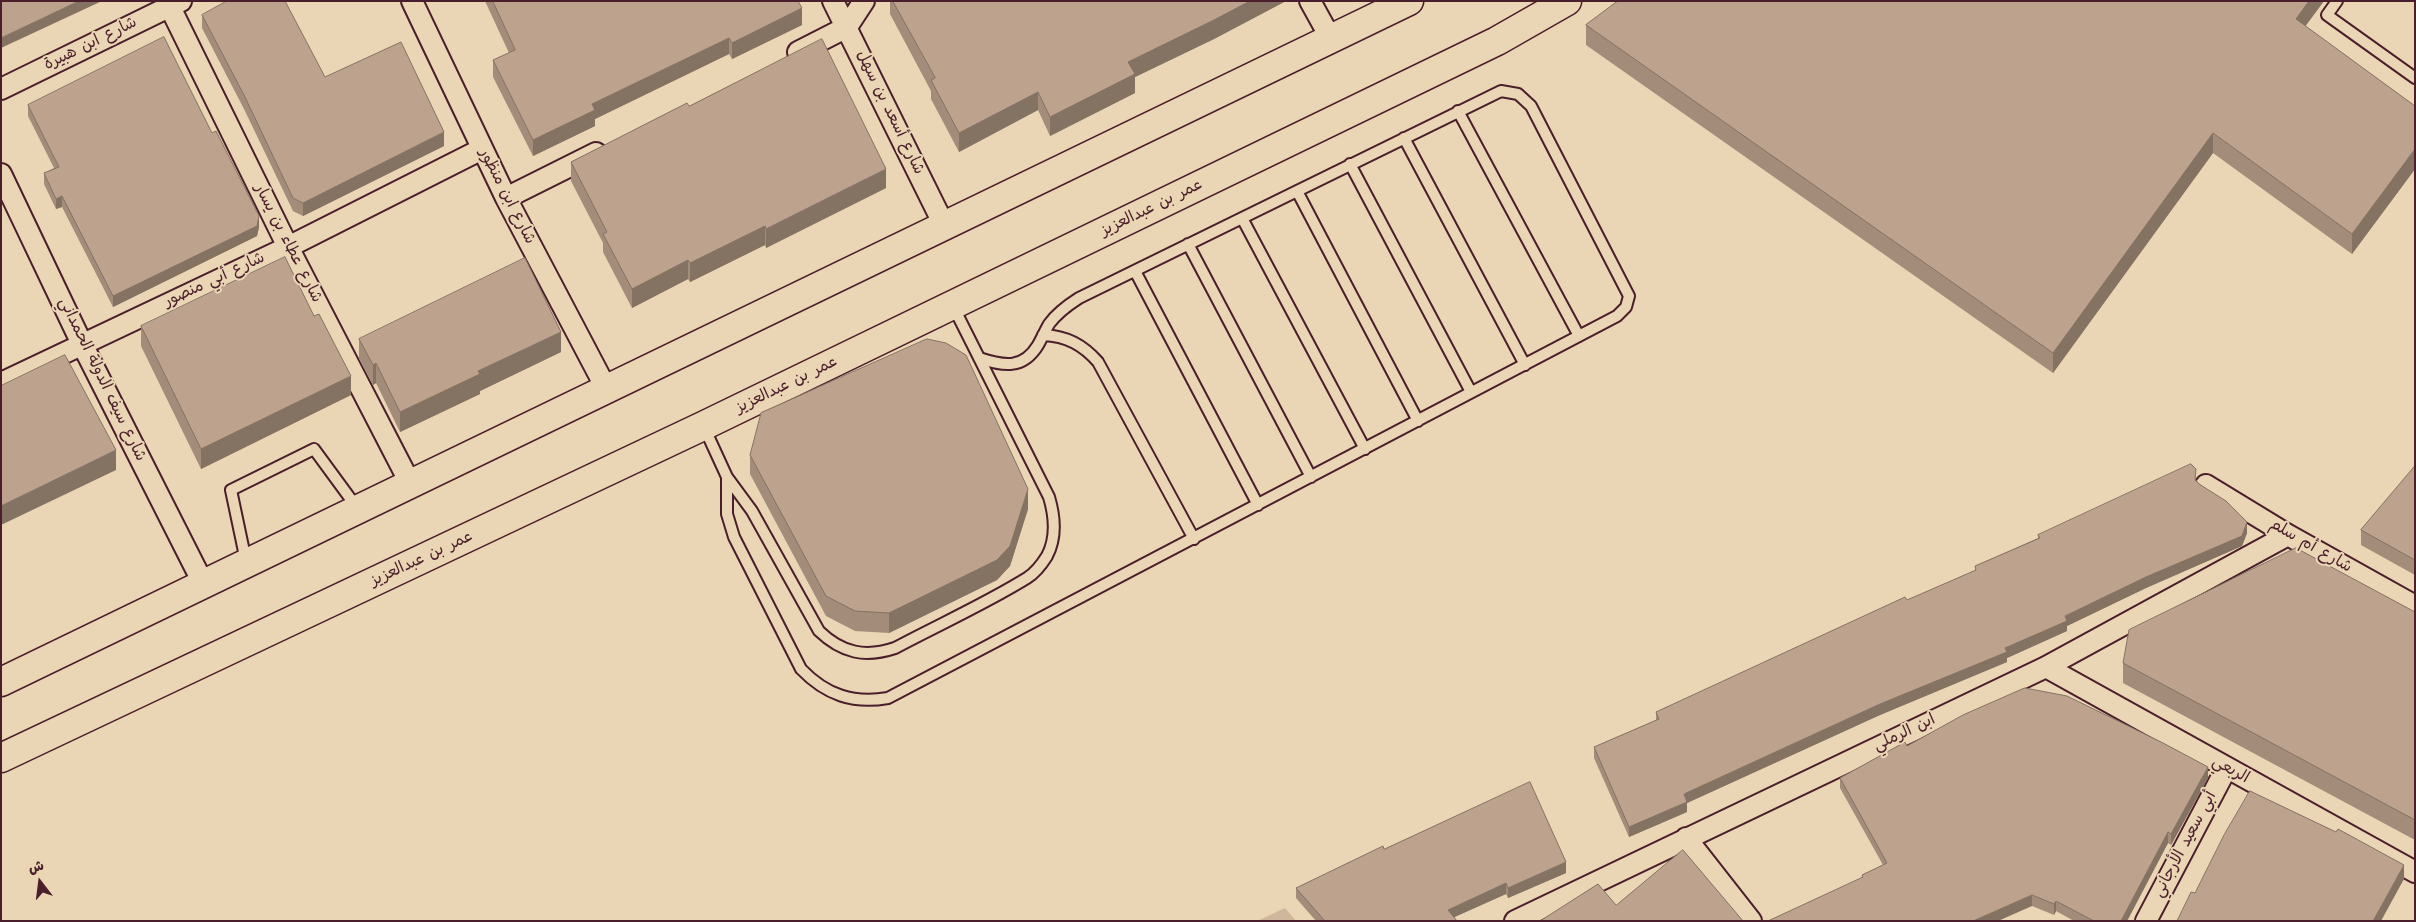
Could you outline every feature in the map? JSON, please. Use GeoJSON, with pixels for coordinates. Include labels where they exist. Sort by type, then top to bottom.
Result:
{"type":"FeatureCollection","features":[{"type":"Feature","properties":{"kind":"main road"},"geometry":{"type":"LineString","coordinates":[[1,682],[1408,1]]}},
{"type":"Feature","properties":{"kind":"main road","name":"عمر بن عبدالعزيز"},"geometry":{"type":"LineString","coordinates":[[1,758],[703,426],[1498,41],[1567,1]]}},
{"type":"Feature","properties":{"kind":"street","name":"شارع ابن منظور"},"geometry":{"type":"LineString","coordinates":[[412,1],[506,198],[607,390]]}},
{"type":"Feature","properties":{"kind":"street","name":"شارع أسعد بن سهل"},"geometry":{"type":"LineString","coordinates":[[833,1],[944,224]]}},
{"type":"Feature","properties":{"kind":"street"},"geometry":{"type":"LineString","coordinates":[[777,62],[847,27],[864,1]]}},
{"type":"Feature","properties":{"kind":"street"},"geometry":{"type":"LineString","coordinates":[[1310,1],[1331,39]]}},
{"type":"Feature","properties":{"kind":"street","name":"شارع ابن هبيرة"},"geometry":{"type":"LineString","coordinates":[[1,89],[172,3]]}},
{"type":"Feature","properties":{"kind":"street","name":"شارع عطاء بن يسار"},"geometry":{"type":"LineString","coordinates":[[172,3],[288,247],[410,485]]}},
{"type":"Feature","properties":{"kind":"street"},"geometry":{"type":"LineString","coordinates":[[506,198],[611,146]]}},
{"type":"Feature","properties":{"kind":"street","name":"شارع أبي منصور"},"geometry":{"type":"LineString","coordinates":[[1,383],[288,247],[482,149]]}},
{"type":"Feature","properties":{"kind":"street","name":"شارع سيف الدولة الحمداني"},"geometry":{"type":"LineString","coordinates":[[1,174],[82,344],[204,585]]}},
{"type":"Feature","properties":{"kind":"street","name":"شارع أم سلم"},"geometry":{"type":"LineString","coordinates":[[2206,485],[2288,535],[2415,606]]}},
{"type":"Feature","properties":{"kind":"street","name":"ابن الرملي"},"geometry":{"type":"LineString","coordinates":[[1515,921],[2046,667],[2288,535]]}},
{"type":"Feature","properties":{"kind":"street","name":"الربعي"},"geometry":{"type":"LineString","coordinates":[[2046,667],[2226,769],[2415,872]]}},
{"type":"Feature","properties":{"kind":"street","name":"أبي سعيد الأرجاني"},"geometry":{"type":"LineString","coordinates":[[2146,921],[2226,769]]}},
{"type":"Feature","properties":{"kind":"street"},"geometry":{"type":"LineString","coordinates":[[1686,838],[1751,921]]}},
{"type":"Feature","properties":{"kind":"lane"},"geometry":{"type":"LineString","coordinates":[[2337,1],[2327,15],[2415,78]]}},
{"type":"Feature","properties":{"kind":"lane"},"geometry":{"type":"LineString","coordinates":[[727,477],[727,514],[734,538],[801,669],[826,690],[840,697],[856,700],[888,698],[903,692],[1622,313],[1628,302],[1627,289],[1531,106],[1518,94],[1500,92],[1188,244],[1068,306],[1049,324],[1034,351],[1019,362],[1000,366],[979,358]]}},
{"type":"Feature","properties":{"kind":"lane"},"geometry":{"type":"LineString","coordinates":[[1458,111],[1578,336]]}},
{"type":"Feature","properties":{"kind":"lane"},"geometry":{"type":"LineString","coordinates":[[1404,138],[1524,365]]}},
{"type":"Feature","properties":{"kind":"lane"},"geometry":{"type":"LineString","coordinates":[[1350,164],[1472,392]]}},
{"type":"Feature","properties":{"kind":"lane"},"geometry":{"type":"LineString","coordinates":[[1296,191],[1418,421]]}},
{"type":"Feature","properties":{"kind":"lane"},"geometry":{"type":"LineString","coordinates":[[1242,218],[1365,449]]}},
{"type":"Feature","properties":{"kind":"lane"},"geometry":{"type":"LineString","coordinates":[[1188,244],[1311,477]]}},
{"type":"Feature","properties":{"kind":"lane"},"geometry":{"type":"LineString","coordinates":[[1134,271],[1258,505]]}},
{"type":"Feature","properties":{"kind":"lane"},"geometry":{"type":"LineString","coordinates":[[703,426],[727,477],[752,511],[819,631],[830,642],[856,653],[868,654],[895,648],[1028,578],[1047,556],[1055,528],[1054,512],[1049,497],[952,305]]}},
{"type":"Feature","properties":{"kind":"lane"},"geometry":{"type":"LineString","coordinates":[[1043,335],[1055,336],[1079,344],[1098,362],[1194,539]]}},
{"type":"Feature","properties":{"kind":"lane"},"geometry":{"type":"LineString","coordinates":[[247,564],[231,490],[314,449],[359,510]]}},
{"type":"Feature","properties":{"kind":"shaded area"},"geometry":{"type":"Polygon","coordinates":[[[1285,908],[1296,921],[1257,921],[1285,908]]]}},
{"type":"Feature","properties":{"kind":"building"},"geometry":{"type":"Polygon","coordinates":[[[1,1],[79,1],[1,38],[1,1]]]}},
{"type":"Feature","properties":{"kind":"building"},"geometry":{"type":"Polygon","coordinates":[[[227,1],[285,1],[325,77],[401,42],[444,132],[303,203],[293,198],[244,95],[202,15],[227,1]]]}},
{"type":"Feature","properties":{"kind":"building"},"geometry":{"type":"Polygon","coordinates":[[[493,1],[798,1],[802,8],[732,43],[729,38],[592,104],[595,110],[533,140],[493,60],[515,50],[493,1]]]}},
{"type":"Feature","properties":{"kind":"building"},"geometry":{"type":"Polygon","coordinates":[[[893,1],[1250,1],[1128,62],[1135,74],[1050,117],[1038,92],[959,133],[931,80],[935,78],[893,1]]]}},
{"type":"Feature","properties":{"kind":"building"},"geometry":{"type":"Polygon","coordinates":[[[1618,1],[2309,1],[2296,19],[2415,106],[2415,149],[2352,234],[2213,133],[2053,353],[1586,25],[1618,1]]]}},
{"type":"Feature","properties":{"kind":"building"},"geometry":{"type":"Polygon","coordinates":[[[164,37],[212,133],[216,131],[259,216],[257,226],[113,296],[62,196],[56,199],[44,173],[59,167],[28,105],[164,37]]]}},
{"type":"Feature","properties":{"kind":"building"},"geometry":{"type":"Polygon","coordinates":[[[822,39],[886,169],[766,229],[765,226],[690,263],[688,260],[632,289],[603,234],[607,232],[571,162],[687,103],[689,106],[822,39]]]}},
{"type":"Feature","properties":{"kind":"building"},"geometry":{"type":"Polygon","coordinates":[[[285,257],[314,316],[319,314],[351,376],[201,449],[141,326],[285,257]]]}},
{"type":"Feature","properties":{"kind":"building"},"geometry":{"type":"Polygon","coordinates":[[[525,258],[561,332],[478,371],[480,374],[400,412],[376,363],[373,365],[359,339],[525,258]]]}},
{"type":"Feature","properties":{"kind":"building"},"geometry":{"type":"Polygon","coordinates":[[[927,339],[946,343],[966,355],[1028,489],[1010,546],[997,560],[889,613],[855,611],[826,596],[750,455],[761,413],[927,339]]]}},
{"type":"Feature","properties":{"kind":"building"},"geometry":{"type":"Polygon","coordinates":[[[65,355],[116,450],[1,506],[1,386],[65,355]]]}},
{"type":"Feature","properties":{"kind":"building"},"geometry":{"type":"Polygon","coordinates":[[[2191,464],[2196,469],[2195,480],[2226,501],[2247,522],[2242,536],[2146,577],[2065,616],[2067,621],[2005,648],[2007,652],[1880,704],[1684,794],[1687,802],[1629,827],[1594,747],[1659,719],[1656,712],[1905,597],[1907,600],[1976,570],[1975,566],[2040,538],[2038,535],[2191,464]]]}},
{"type":"Feature","properties":{"kind":"building"},"geometry":{"type":"Polygon","coordinates":[[[2415,466],[2415,560],[2361,530],[2415,466]]]}},
{"type":"Feature","properties":{"kind":"building"},"geometry":{"type":"Polygon","coordinates":[[[2296,548],[2415,612],[2415,820],[2123,663],[2129,630],[2296,548]]]}},
{"type":"Feature","properties":{"kind":"building"},"geometry":{"type":"Polygon","coordinates":[[[2025,688],[2067,696],[2208,767],[2171,834],[2168,832],[2121,921],[2094,921],[2056,901],[2054,904],[2032,895],[1973,921],[1768,921],[1863,877],[1862,875],[1887,863],[1840,778],[1905,742],[1907,746],[1963,715],[2025,688]]]}},
{"type":"Feature","properties":{"kind":"building"},"geometry":{"type":"Polygon","coordinates":[[[1530,782],[1566,862],[1508,888],[1506,883],[1448,910],[1457,921],[1325,921],[1296,888],[1383,846],[1384,849],[1530,782]]]}},
{"type":"Feature","properties":{"kind":"building"},"geometry":{"type":"Polygon","coordinates":[[[2250,791],[2336,832],[2338,829],[2404,865],[2373,921],[2177,921],[2191,892],[2195,893],[2224,835],[2250,791]]]}},
{"type":"Feature","properties":{"kind":"building"},"geometry":{"type":"Polygon","coordinates":[[[1683,850],[1743,921],[1540,921],[1598,884],[1616,905],[1683,850]]]}}]}
